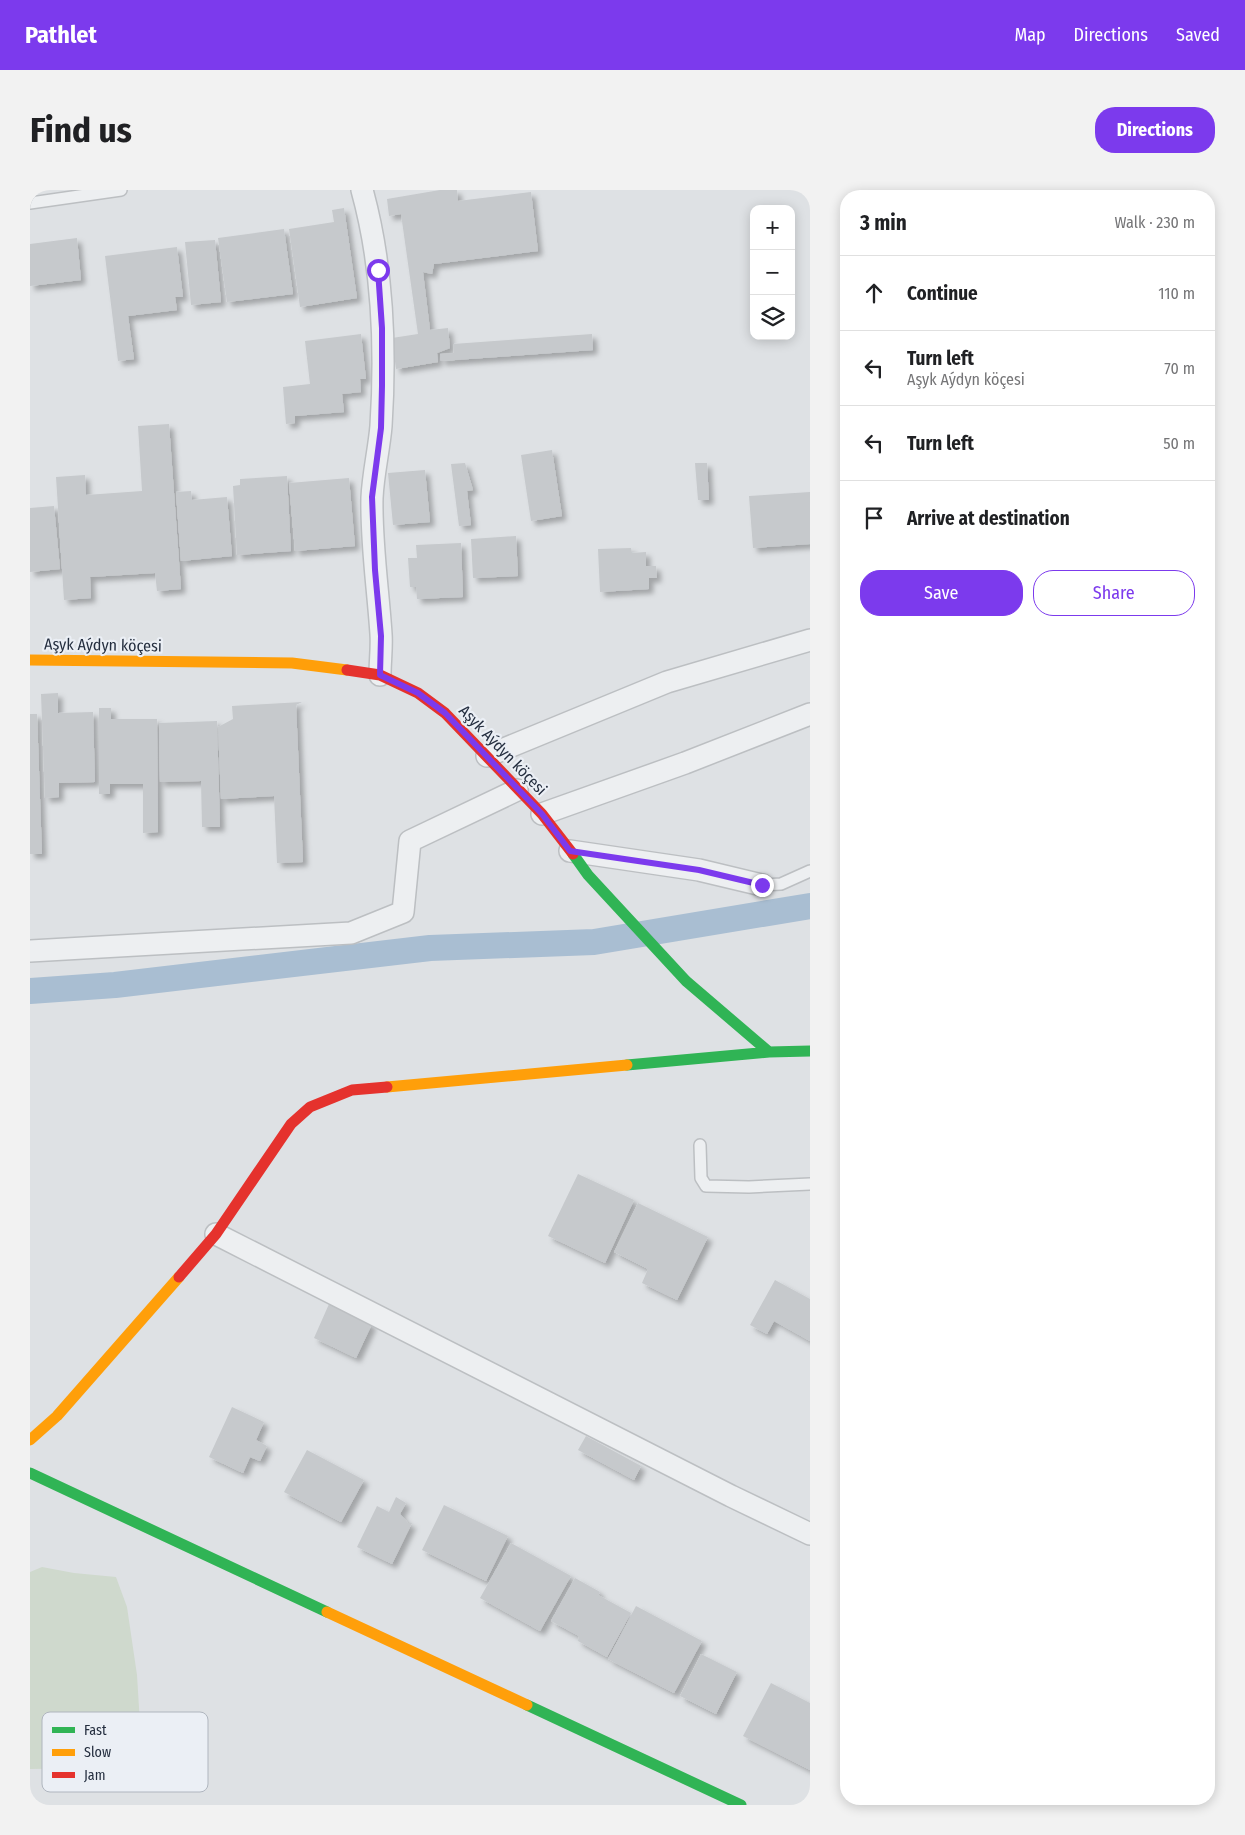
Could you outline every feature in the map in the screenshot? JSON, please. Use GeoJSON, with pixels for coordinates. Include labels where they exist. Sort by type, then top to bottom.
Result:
{"type":"FeatureCollection","features":[{"type":"Feature","properties":{"kind":"street"},"geometry":{"type":"LineString","coordinates":[[362,190],[371,221],[378,270],[382,328],[381,428],[372,497],[375,570],[381,636],[380,675]]}},
{"type":"Feature","properties":{"kind":"street"},"geometry":{"type":"LineString","coordinates":[[487,756],[667,682],[810,640]]}},
{"type":"Feature","properties":{"kind":"street","name":"Aşyk Aýdyn köçesi"},"geometry":{"type":"LineString","coordinates":[[30,660],[292,663],[380,675],[418,693],[445,713],[542,814],[588,875],[686,981],[768,1052]]}},
{"type":"Feature","properties":{"kind":"street"},"geometry":{"type":"LineString","coordinates":[[542,814],[685,764],[810,714]]}},
{"type":"Feature","properties":{"kind":"street"},"geometry":{"type":"LineString","coordinates":[[30,951],[351,933],[403,912],[410,841],[517,790]]}},
{"type":"Feature","properties":{"kind":"street"},"geometry":{"type":"LineString","coordinates":[[570,851],[699,870],[762,885]]}},
{"type":"Feature","properties":{"kind":"street"},"geometry":{"type":"LineString","coordinates":[[30,1440],[57,1416],[216,1234],[292,1124],[310,1107],[352,1090],[768,1052],[810,1051]]}},
{"type":"Feature","properties":{"kind":"street"},"geometry":{"type":"LineString","coordinates":[[216,1234],[731,1496],[810,1534]]}},
{"type":"Feature","properties":{"kind":"street"},"geometry":{"type":"LineString","coordinates":[[30,1473],[741,1805]]}},
{"type":"Feature","properties":{"kind":"lane"},"geometry":{"type":"LineString","coordinates":[[30,203],[121,190]]}},
{"type":"Feature","properties":{"kind":"lane"},"geometry":{"type":"LineString","coordinates":[[762,885],[781,884],[810,871]]}},
{"type":"Feature","properties":{"kind":"lane"},"geometry":{"type":"LineString","coordinates":[[700,1145],[701,1178],[706,1186],[749,1187],[810,1184]]}},
{"type":"Feature","properties":{"kind":"shaded area"},"geometry":{"type":"Polygon","coordinates":[[[42,1567],[74,1573],[116,1577],[127,1607],[137,1675],[139,1712],[42,1712],[42,1769],[30,1769],[30,1572],[42,1567]]]}},
{"type":"Feature","properties":{"kind":"building"},"geometry":{"type":"Polygon","coordinates":[[[440,190],[457,190],[458,201],[531,192],[538,251],[434,264],[432,274],[423,272],[430,330],[448,328],[450,348],[437,353],[438,362],[396,369],[392,338],[418,334],[401,214],[389,216],[387,199],[440,190]]]}},
{"type":"Feature","properties":{"kind":"building"},"geometry":{"type":"Polygon","coordinates":[[[344,208],[357,298],[300,307],[289,229],[334,222],[332,210],[344,208]]]}},
{"type":"Feature","properties":{"kind":"building"},"geometry":{"type":"Polygon","coordinates":[[[284,229],[293,294],[227,302],[218,238],[284,229]]]}},
{"type":"Feature","properties":{"kind":"building"},"geometry":{"type":"Polygon","coordinates":[[[77,238],[81,280],[30,286],[30,244],[77,238]]]}},
{"type":"Feature","properties":{"kind":"building"},"geometry":{"type":"Polygon","coordinates":[[[215,240],[221,302],[191,305],[185,242],[215,240]]]}},
{"type":"Feature","properties":{"kind":"building"},"geometry":{"type":"Polygon","coordinates":[[[177,247],[183,297],[175,297],[177,310],[128,316],[134,359],[118,361],[105,256],[177,247]]]}},
{"type":"Feature","properties":{"kind":"building"},"geometry":{"type":"Polygon","coordinates":[[[361,334],[366,379],[360,379],[361,392],[342,394],[344,412],[295,416],[295,423],[286,424],[283,387],[310,384],[305,341],[361,334]]]}},
{"type":"Feature","properties":{"kind":"building"},"geometry":{"type":"Polygon","coordinates":[[[592,334],[593,350],[441,361],[440,354],[454,353],[453,344],[592,334]]]}},
{"type":"Feature","properties":{"kind":"building"},"geometry":{"type":"Polygon","coordinates":[[[169,424],[181,589],[157,591],[155,573],[90,577],[91,598],[64,600],[56,477],[85,475],[86,495],[142,491],[138,426],[169,424]]]}},
{"type":"Feature","properties":{"kind":"building"},"geometry":{"type":"Polygon","coordinates":[[[552,450],[562,516],[531,521],[521,455],[552,450]]]}},
{"type":"Feature","properties":{"kind":"building"},"geometry":{"type":"Polygon","coordinates":[[[465,463],[473,490],[467,491],[471,525],[459,526],[451,464],[465,463]]]}},
{"type":"Feature","properties":{"kind":"building"},"geometry":{"type":"Polygon","coordinates":[[[695,463],[707,463],[709,500],[698,500],[695,463]]]}},
{"type":"Feature","properties":{"kind":"building"},"geometry":{"type":"Polygon","coordinates":[[[425,470],[430,522],[393,525],[388,473],[425,470]]]}},
{"type":"Feature","properties":{"kind":"building"},"geometry":{"type":"Polygon","coordinates":[[[287,476],[291,551],[237,555],[233,486],[240,485],[240,479],[287,476]]]}},
{"type":"Feature","properties":{"kind":"building"},"geometry":{"type":"Polygon","coordinates":[[[349,478],[355,546],[295,551],[289,483],[349,478]]]}},
{"type":"Feature","properties":{"kind":"building"},"geometry":{"type":"Polygon","coordinates":[[[191,491],[192,500],[227,497],[232,556],[181,561],[176,492],[191,491]]]}},
{"type":"Feature","properties":{"kind":"building"},"geometry":{"type":"Polygon","coordinates":[[[810,492],[810,544],[753,548],[749,496],[810,492]]]}},
{"type":"Feature","properties":{"kind":"building"},"geometry":{"type":"Polygon","coordinates":[[[54,506],[60,569],[30,572],[30,508],[54,506]]]}},
{"type":"Feature","properties":{"kind":"building"},"geometry":{"type":"Polygon","coordinates":[[[516,536],[518,576],[473,578],[471,539],[516,536]]]}},
{"type":"Feature","properties":{"kind":"building"},"geometry":{"type":"Polygon","coordinates":[[[461,543],[463,597],[417,599],[416,587],[410,587],[408,558],[417,558],[416,545],[461,543]]]}},
{"type":"Feature","properties":{"kind":"building"},"geometry":{"type":"Polygon","coordinates":[[[631,548],[632,553],[646,552],[646,566],[656,566],[657,578],[649,578],[649,589],[600,592],[598,549],[631,548]]]}},
{"type":"Feature","properties":{"kind":"building"},"geometry":{"type":"Polygon","coordinates":[[[58,693],[58,713],[93,712],[95,782],[59,783],[59,797],[45,798],[41,694],[58,693]]]}},
{"type":"Feature","properties":{"kind":"building"},"geometry":{"type":"Polygon","coordinates":[[[302,702],[296,705],[303,862],[277,863],[274,796],[221,799],[218,727],[233,719],[232,706],[302,702]]]}},
{"type":"Feature","properties":{"kind":"building"},"geometry":{"type":"Polygon","coordinates":[[[99,708],[111,708],[111,719],[157,719],[158,832],[143,833],[143,784],[110,784],[110,794],[99,794],[99,708]]]}},
{"type":"Feature","properties":{"kind":"building"},"geometry":{"type":"Polygon","coordinates":[[[30,714],[37,714],[42,854],[30,854],[30,714]]]}},
{"type":"Feature","properties":{"kind":"building"},"geometry":{"type":"Polygon","coordinates":[[[217,721],[220,827],[202,827],[201,781],[160,782],[159,723],[217,721]]]}},
{"type":"Feature","properties":{"kind":"building"},"geometry":{"type":"Polygon","coordinates":[[[578,1174],[634,1200],[605,1263],[548,1236],[578,1174]]]}},
{"type":"Feature","properties":{"kind":"building"},"geometry":{"type":"Polygon","coordinates":[[[638,1203],[708,1237],[677,1300],[642,1283],[648,1269],[614,1252],[638,1203]]]}},
{"type":"Feature","properties":{"kind":"building"},"geometry":{"type":"Polygon","coordinates":[[[775,1280],[810,1299],[810,1341],[774,1321],[767,1334],[750,1325],[775,1280]]]}},
{"type":"Feature","properties":{"kind":"building"},"geometry":{"type":"Polygon","coordinates":[[[329,1304],[372,1324],[356,1358],[314,1338],[329,1304]]]}},
{"type":"Feature","properties":{"kind":"building"},"geometry":{"type":"Polygon","coordinates":[[[232,1407],[264,1422],[256,1440],[267,1446],[260,1461],[250,1457],[243,1473],[209,1457],[232,1407]]]}},
{"type":"Feature","properties":{"kind":"building"},"geometry":{"type":"Polygon","coordinates":[[[586,1436],[641,1466],[634,1480],[578,1450],[586,1436]]]}},
{"type":"Feature","properties":{"kind":"building"},"geometry":{"type":"Polygon","coordinates":[[[307,1450],[364,1480],[341,1522],[284,1492],[307,1450]]]}},
{"type":"Feature","properties":{"kind":"building"},"geometry":{"type":"Polygon","coordinates":[[[396,1497],[406,1503],[400,1514],[408,1523],[412,1523],[392,1564],[357,1547],[377,1506],[389,1512],[396,1497]]]}},
{"type":"Feature","properties":{"kind":"building"},"geometry":{"type":"Polygon","coordinates":[[[444,1505],[508,1536],[486,1581],[422,1550],[444,1505]]]}},
{"type":"Feature","properties":{"kind":"building"},"geometry":{"type":"Polygon","coordinates":[[[511,1543],[571,1576],[540,1631],[480,1598],[511,1543]]]}},
{"type":"Feature","properties":{"kind":"building"},"geometry":{"type":"Polygon","coordinates":[[[575,1578],[600,1592],[598,1595],[631,1613],[607,1657],[578,1641],[579,1636],[551,1621],[575,1578]]]}},
{"type":"Feature","properties":{"kind":"building"},"geometry":{"type":"Polygon","coordinates":[[[636,1606],[702,1641],[674,1693],[608,1659],[636,1606]]]}},
{"type":"Feature","properties":{"kind":"building"},"geometry":{"type":"Polygon","coordinates":[[[701,1654],[737,1672],[716,1714],[680,1696],[701,1654]]]}},
{"type":"Feature","properties":{"kind":"building"},"geometry":{"type":"Polygon","coordinates":[[[771,1683],[810,1703],[810,1770],[743,1736],[771,1683]]]}},
{"type":"Feature","properties":{"kind":"waterway"},"geometry":{"type":"LineString","coordinates":[[30,991],[115,985],[430,948],[594,942],[810,906]]}},
{"type":"Feature","properties":{"kind":"traffic: fast"},"geometry":{"type":"LineString","coordinates":[[573,854],[588,875],[686,981],[769,1052]]}},
{"type":"Feature","properties":{"kind":"traffic: fast"},"geometry":{"type":"LineString","coordinates":[[627,1065],[769,1052],[810,1051]]}},
{"type":"Feature","properties":{"kind":"traffic: fast"},"geometry":{"type":"LineString","coordinates":[[30,1473],[327,1612]]}},
{"type":"Feature","properties":{"kind":"traffic: fast"},"geometry":{"type":"LineString","coordinates":[[527,1705],[741,1805]]}},
{"type":"Feature","properties":{"kind":"traffic: slow"},"geometry":{"type":"LineString","coordinates":[[30,660],[292,663],[347,670]]}},
{"type":"Feature","properties":{"kind":"traffic: slow"},"geometry":{"type":"LineString","coordinates":[[387,1087],[627,1065]]}},
{"type":"Feature","properties":{"kind":"traffic: slow"},"geometry":{"type":"LineString","coordinates":[[30,1440],[57,1416],[179,1277]]}},
{"type":"Feature","properties":{"kind":"traffic: slow"},"geometry":{"type":"LineString","coordinates":[[327,1612],[527,1705]]}},
{"type":"Feature","properties":{"kind":"traffic: jam"},"geometry":{"type":"LineString","coordinates":[[347,670],[380,675],[418,693],[445,713],[542,814],[573,854]]}},
{"type":"Feature","properties":{"kind":"traffic: jam"},"geometry":{"type":"LineString","coordinates":[[179,1277],[216,1234],[291,1124],[310,1107],[352,1090],[387,1087]]}},
{"type":"Feature","properties":{"kind":"route"},"geometry":{"type":"LineString","coordinates":[[378,270],[382,328],[381,428],[372,497],[375,570],[381,636],[380,675],[418,693],[445,713],[542,814],[570,851],[699,870],[762,885]]}}]}
